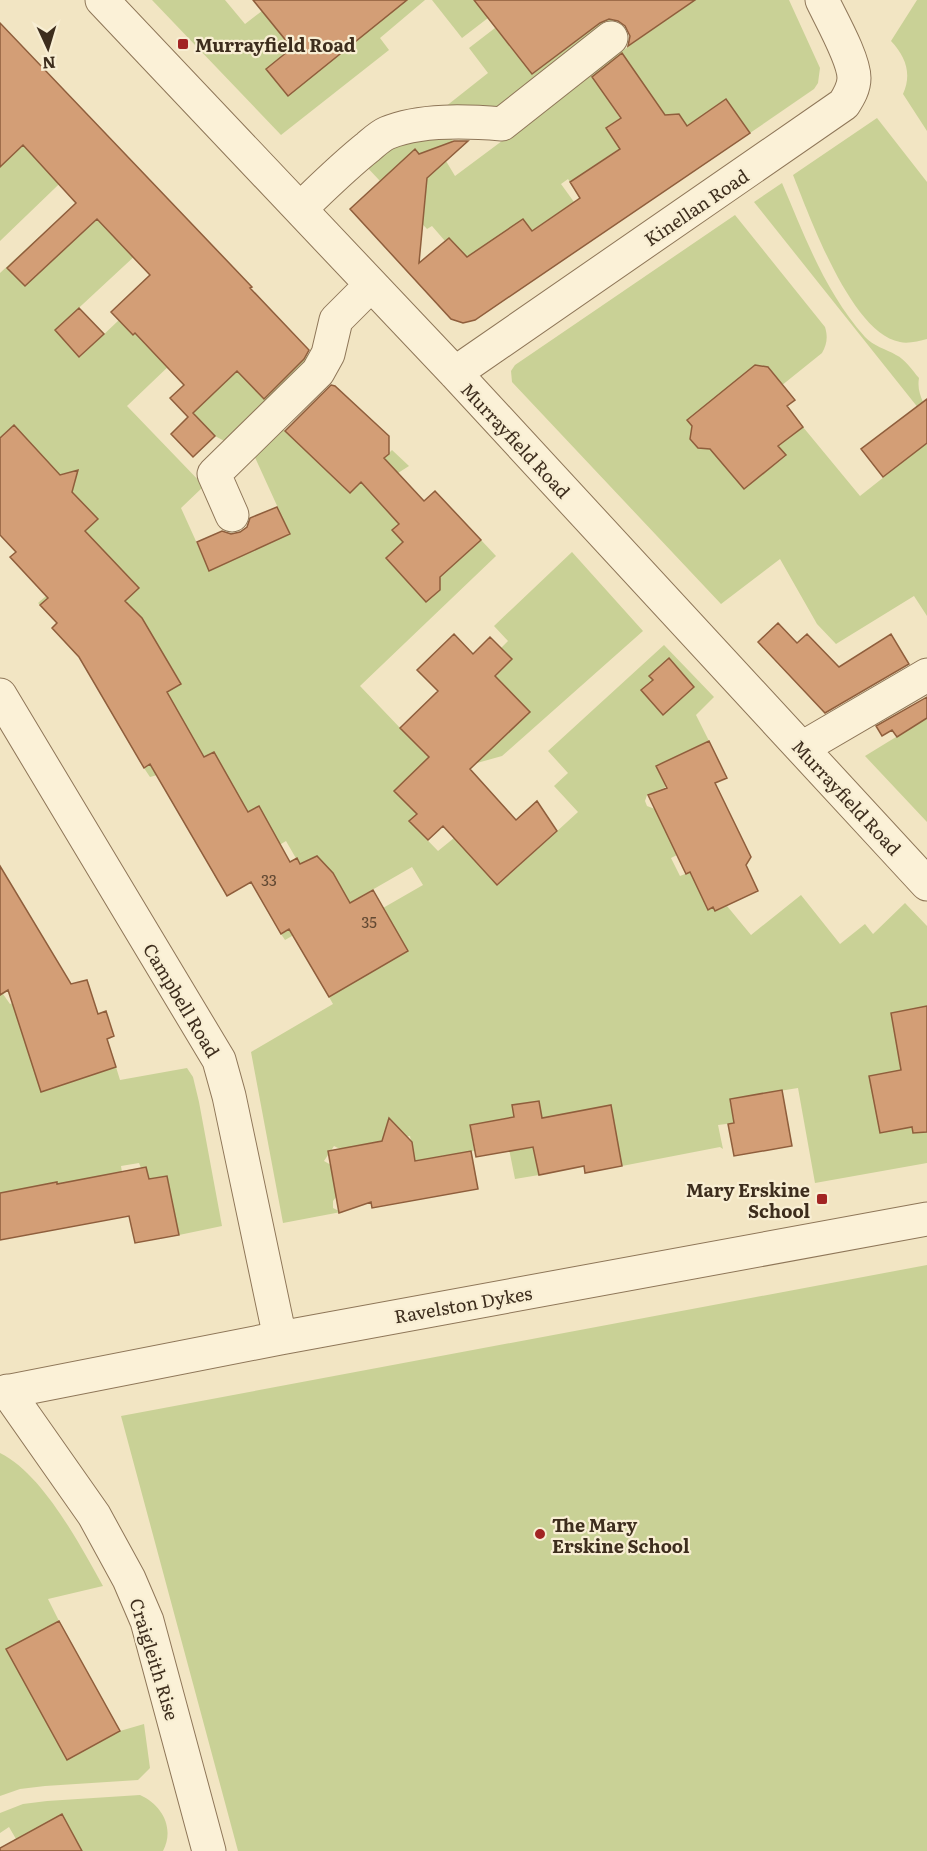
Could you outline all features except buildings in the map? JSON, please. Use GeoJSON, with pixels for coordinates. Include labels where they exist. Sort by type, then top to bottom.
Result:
{"type":"FeatureCollection","features":[{"type":"Feature","properties":{"kind":"street","name":"Murrayfield Road"},"geometry":{"type":"LineString","coordinates":[[102,0],[455,373],[927,884]]}},
{"type":"Feature","properties":{"kind":"street","name":"Kinellan Road"},"geometry":{"type":"LineString","coordinates":[[455,373],[844,104],[852,90],[854,78],[852,65],[822,0]]}},
{"type":"Feature","properties":{"kind":"street"},"geometry":{"type":"LineString","coordinates":[[300,209],[348,163],[386,133],[441,123],[502,124],[611,38]]}},
{"type":"Feature","properties":{"kind":"street"},"geometry":{"type":"LineString","coordinates":[[232,515],[214,474],[318,372],[328,354],[336,320],[371,285]]}},
{"type":"Feature","properties":{"kind":"street"},"geometry":{"type":"LineString","coordinates":[[802,748],[927,675]]}},
{"type":"Feature","properties":{"kind":"street","name":"Campbell Road"},"geometry":{"type":"LineString","coordinates":[[0,695],[219,1060],[229,1096],[280,1338]]}},
{"type":"Feature","properties":{"kind":"street","name":"Ravelston Dykes"},"geometry":{"type":"LineString","coordinates":[[4,1392],[280,1338],[927,1219]]}},
{"type":"Feature","properties":{"kind":"street","name":"Craigleith Rise"},"geometry":{"type":"LineString","coordinates":[[4,1392],[94,1515],[137,1597],[147,1621],[209,1851]]}},
{"type":"Feature","properties":{"kind":"green space"},"geometry":{"type":"Polygon","coordinates":[[[152,0],[225,0],[245,24],[262,11],[292,48],[399,0],[425,0],[380,38],[389,50],[281,135],[152,0]]]}},
{"type":"Feature","properties":{"kind":"green space"},"geometry":{"type":"Polygon","coordinates":[[[432,0],[474,0],[488,18],[462,38],[432,0]]]}},
{"type":"Feature","properties":{"kind":"green space"},"geometry":{"type":"Polygon","coordinates":[[[695,0],[789,0],[820,68],[818,83],[814,89],[750,133],[687,126],[679,114],[664,115],[629,63],[598,85],[620,118],[606,128],[615,142],[622,138],[626,144],[570,182],[568,179],[561,184],[574,202],[532,231],[496,238],[528,284],[514,276],[468,267],[465,256],[449,238],[445,241],[432,226],[427,229],[413,214],[440,148],[434,148],[423,158],[415,150],[380,181],[364,164],[390,143],[447,133],[459,149],[446,161],[455,176],[641,37],[695,0]]]}},
{"type":"Feature","properties":{"kind":"green space"},"geometry":{"type":"Polygon","coordinates":[[[917,0],[927,0],[927,131],[903,94],[907,80],[906,66],[891,41],[917,0]]]}},
{"type":"Feature","properties":{"kind":"green space"},"geometry":{"type":"Polygon","coordinates":[[[631,9],[504,109],[474,106],[445,107],[488,73],[469,48],[495,28],[532,74],[613,11],[631,9]]]}},
{"type":"Feature","properties":{"kind":"green space"},"geometry":{"type":"Polygon","coordinates":[[[877,118],[927,182],[927,339],[914,342],[900,342],[882,334],[865,318],[849,296],[821,244],[793,175],[877,118]]]}},
{"type":"Feature","properties":{"kind":"green space"},"geometry":{"type":"Polygon","coordinates":[[[23,145],[81,163],[0,241],[0,167],[23,145]]]}},
{"type":"Feature","properties":{"kind":"green space"},"geometry":{"type":"Polygon","coordinates":[[[782,183],[817,263],[838,302],[868,340],[899,357],[919,378],[919,390],[927,419],[754,202],[782,183]]]}},
{"type":"Feature","properties":{"kind":"green space"},"geometry":{"type":"Polygon","coordinates":[[[735,215],[825,327],[826,343],[822,353],[776,390],[778,379],[769,367],[755,365],[693,427],[690,439],[698,448],[710,448],[744,489],[786,456],[778,446],[803,427],[860,496],[927,443],[927,616],[914,596],[836,644],[817,624],[780,559],[721,604],[512,382],[511,371],[515,365],[735,215]]]}},
{"type":"Feature","properties":{"kind":"green space"},"geometry":{"type":"Polygon","coordinates":[[[97,218],[138,253],[55,330],[80,357],[119,320],[194,342],[127,406],[204,486],[181,508],[209,570],[290,534],[252,451],[278,424],[349,493],[392,450],[409,466],[398,473],[399,524],[403,542],[386,558],[421,597],[430,598],[440,590],[439,578],[481,540],[496,556],[360,686],[424,753],[512,659],[501,648],[508,641],[494,626],[572,552],[643,631],[502,756],[459,768],[438,748],[395,791],[417,814],[409,821],[438,851],[454,838],[498,885],[578,812],[554,786],[568,773],[548,751],[664,645],[714,697],[696,715],[709,741],[656,766],[666,787],[647,795],[645,801],[647,806],[655,809],[664,828],[668,827],[681,853],[671,858],[680,876],[690,872],[709,909],[713,907],[716,911],[727,906],[751,935],[801,895],[840,944],[865,924],[873,934],[905,903],[927,926],[927,1163],[815,1183],[798,1088],[730,1099],[734,1123],[718,1125],[723,1149],[720,1147],[622,1166],[611,1105],[542,1118],[538,1101],[513,1105],[532,1140],[539,1175],[515,1179],[503,1119],[470,1125],[474,1151],[415,1161],[410,1136],[340,1149],[334,1146],[324,1161],[331,1165],[336,1197],[333,1201],[333,1208],[341,1212],[283,1223],[251,1052],[333,1004],[329,997],[408,951],[383,908],[423,885],[412,867],[285,940],[281,934],[346,896],[336,878],[301,867],[286,841],[218,882],[214,875],[268,844],[240,817],[221,785],[230,780],[214,752],[187,767],[150,777],[144,768],[193,739],[161,696],[181,683],[153,637],[89,674],[138,614],[125,601],[139,587],[100,548],[40,605],[38,603],[53,590],[83,533],[69,489],[75,480],[68,473],[62,474],[44,493],[24,465],[39,452],[14,425],[0,438],[0,273],[39,237],[57,256],[97,218]]]}},
{"type":"Feature","properties":{"kind":"green space"},"geometry":{"type":"Polygon","coordinates":[[[311,352],[315,357],[230,444],[215,436],[193,413],[237,371],[263,397],[311,352]]]}},
{"type":"Feature","properties":{"kind":"green space"},"geometry":{"type":"Polygon","coordinates":[[[927,718],[927,822],[865,756],[927,718]]]}},
{"type":"Feature","properties":{"kind":"green space"},"geometry":{"type":"Polygon","coordinates":[[[3,994],[10,1004],[41,994],[18,1020],[41,1092],[116,1067],[120,1080],[187,1068],[193,1077],[199,1102],[222,1226],[179,1235],[167,1176],[149,1179],[146,1167],[141,1168],[139,1163],[121,1166],[122,1172],[67,1183],[75,1226],[66,1228],[57,1182],[27,1188],[34,1225],[0,1193],[0,995],[3,994]]]}},
{"type":"Feature","properties":{"kind":"green space","name":"The Mary Erskine School"},"geometry":{"type":"Polygon","coordinates":[[[927,1265],[927,1851],[238,1851],[121,1416],[927,1265]]]}},
{"type":"Feature","properties":{"kind":"green space"},"geometry":{"type":"Polygon","coordinates":[[[0,1453],[16,1463],[31,1477],[59,1512],[103,1586],[48,1599],[59,1621],[7,1650],[67,1760],[120,1731],[144,1724],[150,1768],[138,1780],[45,1786],[20,1789],[0,1796],[0,1453]]]}},
{"type":"Feature","properties":{"kind":"green space"},"geometry":{"type":"Polygon","coordinates":[[[140,1795],[155,1805],[164,1818],[168,1834],[163,1851],[82,1851],[16,1839],[9,1827],[0,1833],[0,1813],[23,1804],[140,1795]]]}},
{"type":"Feature","properties":{"kind":"place","name":"Murrayfield Road"},"geometry":{"type":"Point","coordinates":[183,44]}},
{"type":"Feature","properties":{"kind":"place","name":"Mary Erskine School"},"geometry":{"type":"Point","coordinates":[822,1199]}},
{"type":"Feature","properties":{"kind":"place","name":"The Mary Erskine School"},"geometry":{"type":"Point","coordinates":[540,1534]}}]}
